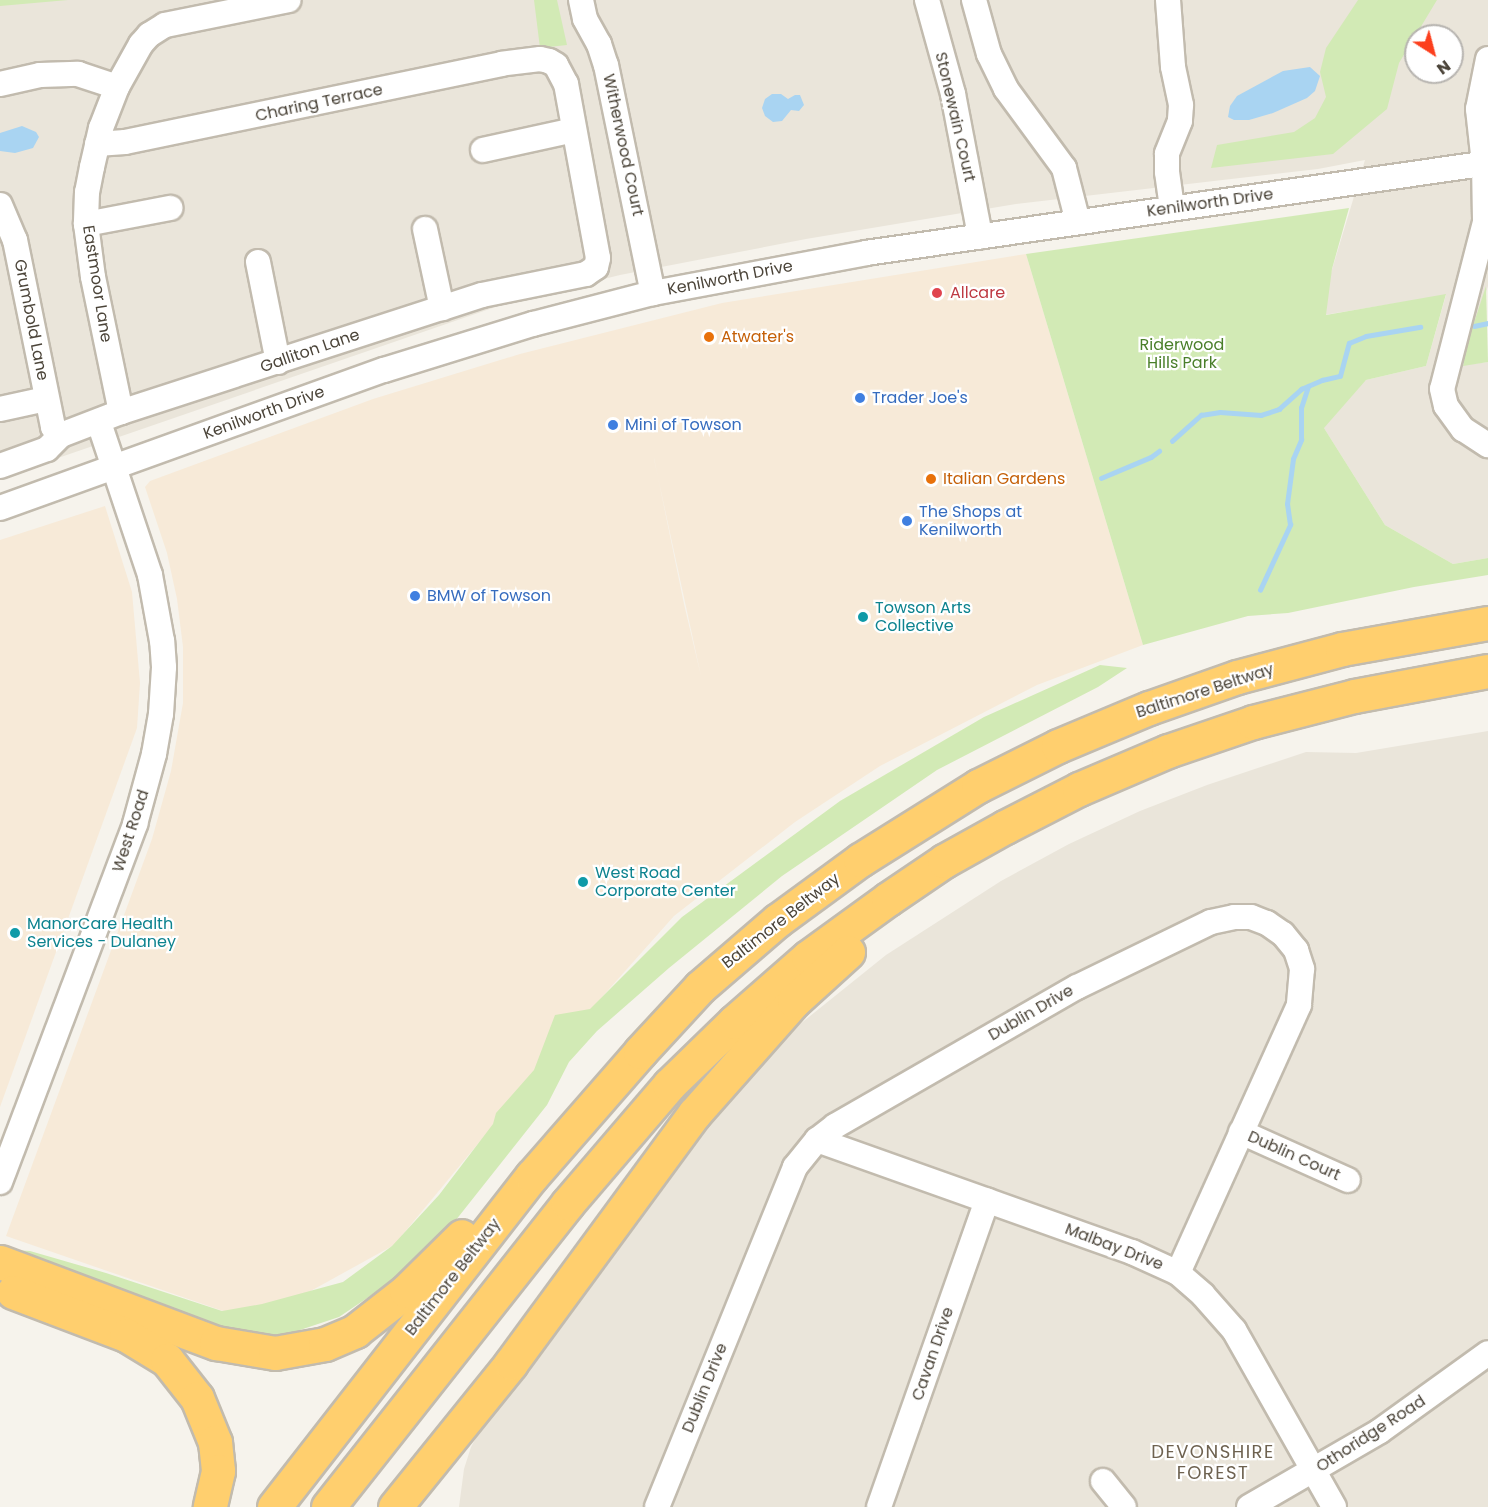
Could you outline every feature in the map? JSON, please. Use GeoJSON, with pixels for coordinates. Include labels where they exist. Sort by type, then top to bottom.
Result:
{"type":"FeatureCollection","features":[{"type":"Feature","properties":{"kind":"highway","name":"Baltimore Beltway"},"geometry":{"type":"LineString","coordinates":[[274,1507],[532,1176],[700,987],[778,920],[860,860],[978,786],[1058,746],[1149,708],[1237,677],[1342,649],[1488,623]]}},
{"type":"Feature","properties":{"kind":"highway"},"geometry":{"type":"LineString","coordinates":[[328,1507],[609,1152],[669,1085],[734,1022],[808,957],[934,868],[1005,827],[1079,789],[1168,752],[1254,722],[1354,696],[1488,671]]}},
{"type":"Feature","properties":{"kind":"highway"},"geometry":{"type":"LineString","coordinates":[[404,1500],[511,1363],[694,1113],[794,1001],[846,953],[950,871],[1079,789]]}},
{"type":"Feature","properties":{"kind":"highway"},"geometry":{"type":"LineString","coordinates":[[0,1263],[216,1343],[275,1353],[300,1351],[325,1344],[355,1331],[432,1268],[573,1109],[700,987]]}},
{"type":"Feature","properties":{"kind":"highway"},"geometry":{"type":"LineString","coordinates":[[0,1287],[126,1335],[167,1360],[197,1398],[215,1442],[218,1471],[210,1507]]}},
{"type":"Feature","properties":{"kind":"street","name":"Eastmoor Lane"},"geometry":{"type":"LineString","coordinates":[[121,412],[93,277],[86,224],[87,192],[97,144],[117,87],[141,44],[149,35],[165,26],[289,0]]}},
{"type":"Feature","properties":{"kind":"street","name":"Witherwood Court"},"geometry":{"type":"LineString","coordinates":[[581,0],[585,19],[599,44],[606,65],[653,293]]}},
{"type":"Feature","properties":{"kind":"street","name":"Stonewain Court"},"geometry":{"type":"LineString","coordinates":[[927,0],[953,94],[980,236]]}},
{"type":"Feature","properties":{"kind":"street"},"geometry":{"type":"LineString","coordinates":[[974,0],[989,54],[1006,89],[1064,168],[1078,222]]}},
{"type":"Feature","properties":{"kind":"street"},"geometry":{"type":"LineString","coordinates":[[1168,0],[1173,67],[1181,105],[1180,121],[1167,154],[1172,208]]}},
{"type":"Feature","properties":{"kind":"street","name":"Charing Terrace"},"geometry":{"type":"LineString","coordinates":[[97,144],[125,142],[502,64],[540,59],[556,65],[562,74],[574,130]]}},
{"type":"Feature","properties":{"kind":"street"},"geometry":{"type":"LineString","coordinates":[[1488,60],[1478,109],[1486,163],[1485,222],[1442,389],[1446,406],[1463,429],[1488,445]]}},
{"type":"Feature","properties":{"kind":"street"},"geometry":{"type":"LineString","coordinates":[[0,84],[40,75],[78,74],[117,87]]}},
{"type":"Feature","properties":{"kind":"street"},"geometry":{"type":"LineString","coordinates":[[483,150],[574,130]]}},
{"type":"Feature","properties":{"kind":"street","name":"Galliton Lane"},"geometry":{"type":"LineString","coordinates":[[0,466],[46,449],[61,435],[99,423],[121,412],[442,308],[524,286],[586,274],[596,267],[598,258],[574,130]]}},
{"type":"Feature","properties":{"kind":"street","name":"Kenilworth Drive"},"geometry":{"type":"LineString","coordinates":[[0,508],[384,370],[533,324],[653,293],[792,266],[980,236],[1486,163]]}},
{"type":"Feature","properties":{"kind":"street","name":"Grumbold Lane"},"geometry":{"type":"LineString","coordinates":[[0,205],[15,240],[10,264],[53,427],[61,435]]}},
{"type":"Feature","properties":{"kind":"street"},"geometry":{"type":"LineString","coordinates":[[86,224],[170,208]]}},
{"type":"Feature","properties":{"kind":"street"},"geometry":{"type":"LineString","coordinates":[[425,229],[442,308]]}},
{"type":"Feature","properties":{"kind":"street"},"geometry":{"type":"LineString","coordinates":[[258,262],[278,362]]}},
{"type":"Feature","properties":{"kind":"street"},"geometry":{"type":"LineString","coordinates":[[524,286],[533,324]]}},
{"type":"Feature","properties":{"kind":"street"},"geometry":{"type":"LineString","coordinates":[[0,409],[46,399]]}},
{"type":"Feature","properties":{"kind":"street"},"geometry":{"type":"LineString","coordinates":[[99,423],[114,467]]}},
{"type":"Feature","properties":{"kind":"street","name":"West Road"},"geometry":{"type":"LineString","coordinates":[[0,1182],[135,824],[154,754],[161,714],[164,667],[157,612],[140,541],[114,467]]}},
{"type":"Feature","properties":{"kind":"street","name":"Dublin Drive"},"geometry":{"type":"LineString","coordinates":[[657,1507],[795,1167],[816,1140],[835,1126],[1077,987],[1211,922],[1234,917],[1251,917],[1267,923],[1283,934],[1296,950],[1302,969],[1299,1005],[1179,1273]]}},
{"type":"Feature","properties":{"kind":"street","name":"Dublin Court"},"geometry":{"type":"LineString","coordinates":[[1241,1132],[1348,1180]]}},
{"type":"Feature","properties":{"kind":"street","name":"Malbay Drive"},"geometry":{"type":"LineString","coordinates":[[816,1140],[1132,1252],[1179,1273],[1234,1330],[1334,1507]]}},
{"type":"Feature","properties":{"kind":"street","name":"Cavan Drive"},"geometry":{"type":"LineString","coordinates":[[879,1507],[987,1200]]}},
{"type":"Feature","properties":{"kind":"street","name":"Othoridge Road"},"geometry":{"type":"LineString","coordinates":[[1249,1507],[1314,1471],[1404,1415],[1488,1353]]}},
{"type":"Feature","properties":{"kind":"street"},"geometry":{"type":"LineString","coordinates":[[1102,1481],[1124,1507]]}},
{"type":"Feature","properties":{"kind":"shaded area"},"geometry":{"type":"Polygon","coordinates":[[[0,0],[1488,0],[1488,286],[1463,365],[1488,362],[1488,558],[1453,564],[1385,525],[1317,417],[1366,380],[1426,366],[1446,295],[1318,316],[1365,160],[1318,169],[1016,204],[806,239],[620,275],[507,303],[0,478],[0,0]]]}},
{"type":"Feature","properties":{"kind":"shaded area"},"geometry":{"type":"Polygon","coordinates":[[[1026,254],[1143,645],[1037,685],[880,766],[795,822],[674,916],[563,1041],[394,1245],[307,1293],[267,1308],[226,1312],[6,1236],[152,839],[171,771],[183,703],[183,647],[177,599],[167,553],[145,487],[150,481],[373,399],[520,354],[722,303],[1026,254]],[[658,477],[684,604],[701,676],[658,477]]]}},
{"type":"Feature","properties":{"kind":"shaded area"},"geometry":{"type":"Polygon","coordinates":[[[105,506],[132,592],[140,683],[137,728],[0,1107],[0,540],[105,506]]]}},
{"type":"Feature","properties":{"kind":"shaded area"},"geometry":{"type":"Polygon","coordinates":[[[1488,731],[1488,1507],[459,1507],[464,1469],[471,1447],[484,1423],[674,1156],[779,1041],[886,955],[1001,881],[1069,844],[1140,811],[1207,785],[1306,752],[1356,753],[1488,731]]]}},
{"type":"Feature","properties":{"kind":"green space"},"geometry":{"type":"Polygon","coordinates":[[[0,0],[68,0],[0,6],[0,0]]]}},
{"type":"Feature","properties":{"kind":"green space"},"geometry":{"type":"Polygon","coordinates":[[[534,0],[557,0],[567,45],[540,48],[534,0]]]}},
{"type":"Feature","properties":{"kind":"green space"},"geometry":{"type":"Polygon","coordinates":[[[1358,0],[1437,0],[1423,24],[1404,24],[1404,55],[1399,63],[1387,109],[1333,154],[1211,168],[1217,145],[1294,132],[1315,118],[1326,97],[1320,72],[1326,48],[1358,0]]]}},
{"type":"Feature","properties":{"kind":"green space","name":"Riderwood Hills Park"},"geometry":{"type":"Polygon","coordinates":[[[1349,208],[1332,269],[1326,315],[1446,294],[1426,366],[1366,380],[1324,428],[1385,525],[1453,564],[1488,558],[1488,575],[1414,587],[1288,613],[1248,616],[1143,645],[1026,254],[1349,208]]]}},
{"type":"Feature","properties":{"kind":"green space"},"geometry":{"type":"Polygon","coordinates":[[[1486,286],[1488,362],[1463,366],[1467,344],[1486,286]]]}},
{"type":"Feature","properties":{"kind":"green space"},"geometry":{"type":"Polygon","coordinates":[[[1100,665],[1127,668],[1098,687],[937,770],[782,876],[669,968],[597,1031],[569,1062],[547,1105],[425,1259],[339,1317],[291,1333],[248,1338],[12,1250],[30,1251],[106,1273],[222,1311],[262,1304],[343,1282],[392,1246],[439,1195],[493,1124],[496,1113],[534,1070],[555,1015],[590,1009],[682,917],[840,801],[984,717],[1100,665]]]}},
{"type":"Feature","properties":{"kind":"water"},"geometry":{"type":"Polygon","coordinates":[[[1310,67],[1320,76],[1315,91],[1307,98],[1273,113],[1249,120],[1234,120],[1228,117],[1230,106],[1237,96],[1283,71],[1310,67]]]}},
{"type":"Feature","properties":{"kind":"water"},"geometry":{"type":"Polygon","coordinates":[[[772,94],[781,94],[788,99],[800,95],[804,105],[799,111],[791,110],[782,121],[773,122],[765,116],[762,108],[765,99],[772,94]]]}},
{"type":"Feature","properties":{"kind":"water"},"geometry":{"type":"Polygon","coordinates":[[[22,126],[36,132],[39,137],[33,148],[15,153],[0,151],[0,133],[22,126]]]}},
{"type":"Feature","properties":{"kind":"waterway"},"geometry":{"type":"LineString","coordinates":[[1474,326],[1488,323]]}},
{"type":"Feature","properties":{"kind":"waterway"},"geometry":{"type":"LineString","coordinates":[[1172,441],[1201,415],[1220,412],[1261,415],[1279,409],[1301,389],[1322,380],[1340,376],[1349,343],[1366,336],[1420,327]]}},
{"type":"Feature","properties":{"kind":"waterway"},"geometry":{"type":"LineString","coordinates":[[1260,590],[1290,525],[1287,504],[1293,459],[1301,440],[1301,408],[1308,387]]}},
{"type":"Feature","properties":{"kind":"waterway"},"geometry":{"type":"LineString","coordinates":[[1101,478],[1151,457],[1159,451]]}},
{"type":"Feature","properties":{"kind":"place","name":"Allcare"},"geometry":{"type":"Point","coordinates":[937,293]}},
{"type":"Feature","properties":{"kind":"place","name":"Atwater's"},"geometry":{"type":"Point","coordinates":[709,337]}},
{"type":"Feature","properties":{"kind":"place","name":"Trader Joe's"},"geometry":{"type":"Point","coordinates":[860,398]}},
{"type":"Feature","properties":{"kind":"place","name":"Mini of Towson"},"geometry":{"type":"Point","coordinates":[613,425]}},
{"type":"Feature","properties":{"kind":"place","name":"Italian Gardens"},"geometry":{"type":"Point","coordinates":[931,479]}},
{"type":"Feature","properties":{"kind":"place","name":"The Shops at Kenilworth"},"geometry":{"type":"Point","coordinates":[907,521]}},
{"type":"Feature","properties":{"kind":"place","name":"BMW of Towson"},"geometry":{"type":"Point","coordinates":[415,596]}},
{"type":"Feature","properties":{"kind":"place","name":"Towson Arts Collective"},"geometry":{"type":"Point","coordinates":[863,617]}},
{"type":"Feature","properties":{"kind":"place","name":"West Road Corporate Center"},"geometry":{"type":"Point","coordinates":[583,882]}},
{"type":"Feature","properties":{"kind":"place","name":"ManorCare Health Services - Dulaney"},"geometry":{"type":"Point","coordinates":[15,933]}},
{"type":"Feature","properties":{"kind":"district","name":"DEVONSHIRE FOREST"},"geometry":{"type":"Point","coordinates":[1213,1463]}}]}
